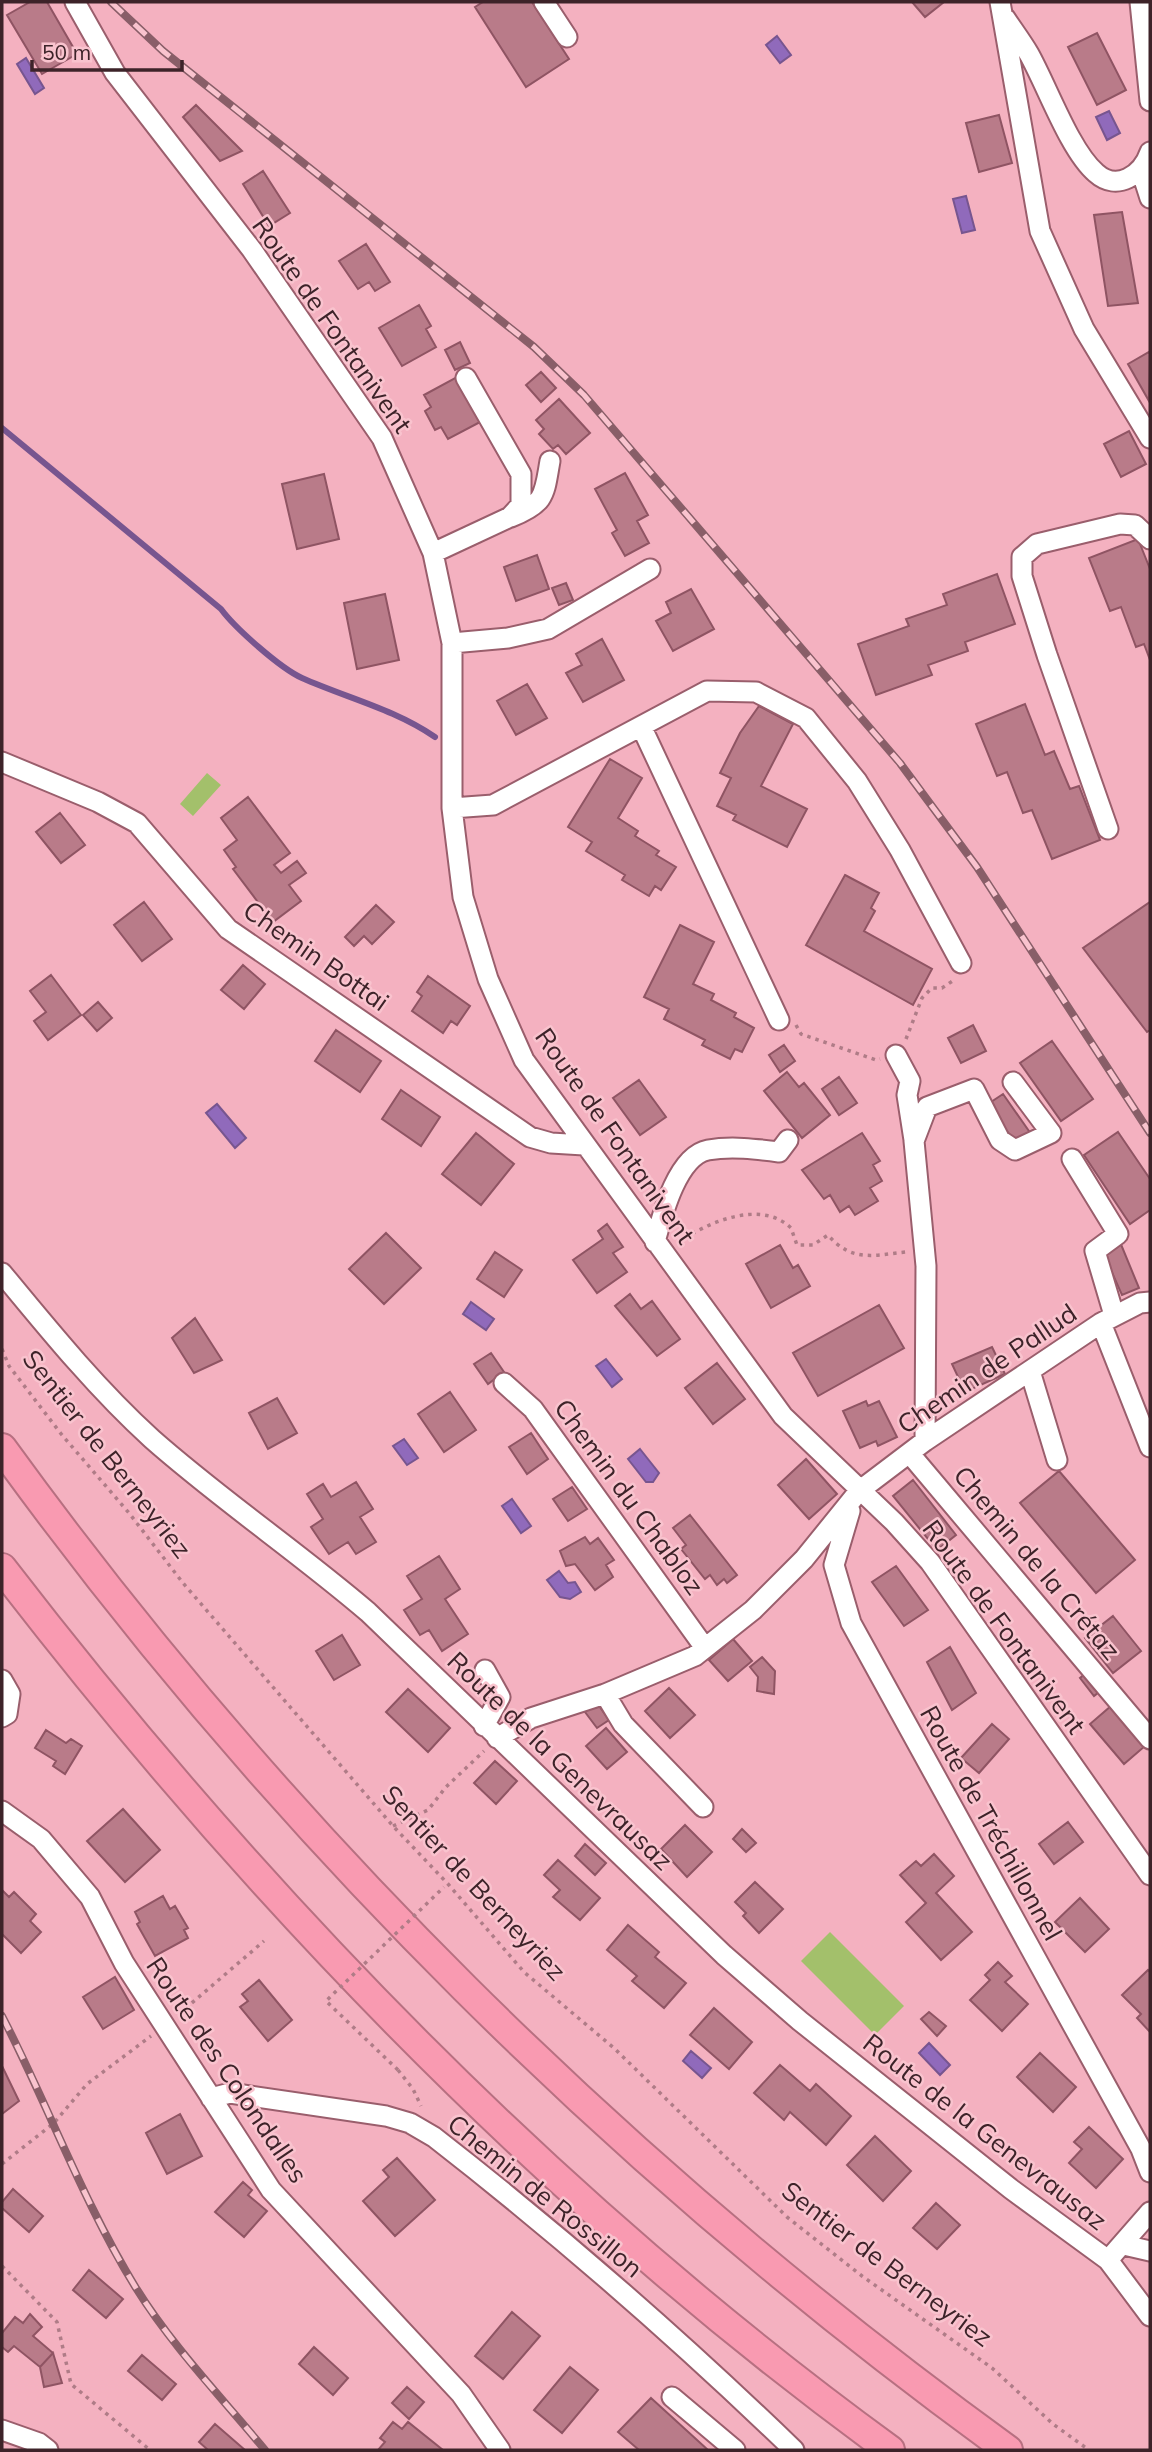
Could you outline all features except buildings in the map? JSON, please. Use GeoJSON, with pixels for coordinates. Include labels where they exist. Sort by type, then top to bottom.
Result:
{"type":"FeatureCollection","features":[{"type":"Feature","properties":{"kind":"highway"},"geometry":{"type":"LineString","coordinates":[[2,1448],[115,1598],[237,1744],[325,1843],[473,1997],[620,2136],[753,2253],[876,2352],[1008,2450]]}},
{"type":"Feature","properties":{"kind":"highway"},"geometry":{"type":"LineString","coordinates":[[2,1568],[199,1811],[309,1932],[423,2050],[582,2200],[664,2272],[813,2393],[890,2450]]}},
{"type":"Feature","properties":{"kind":"street","name":"Route de Fontanivent"},"geometry":{"type":"LineString","coordinates":[[75,2],[115,73],[252,250],[383,438],[433,553],[452,643],[452,808],[463,897],[488,979],[524,1060],[783,1416],[930,1562],[1150,1875]]}},
{"type":"Feature","properties":{"kind":"street"},"geometry":{"type":"LineString","coordinates":[[544,2],[567,37]]}},
{"type":"Feature","properties":{"kind":"street"},"geometry":{"type":"LineString","coordinates":[[1140,2],[1150,102]]}},
{"type":"Feature","properties":{"kind":"street"},"geometry":{"type":"LineString","coordinates":[[998,5],[1094,172],[1118,181],[1141,170],[1150,152]]}},
{"type":"Feature","properties":{"kind":"street"},"geometry":{"type":"LineString","coordinates":[[998,5],[1041,231],[1051,261],[1096,351],[1150,438]]}},
{"type":"Feature","properties":{"kind":"street"},"geometry":{"type":"LineString","coordinates":[[1141,170],[1150,198]]}},
{"type":"Feature","properties":{"kind":"street"},"geometry":{"type":"LineString","coordinates":[[466,378],[521,474],[521,505],[510,517]]}},
{"type":"Feature","properties":{"kind":"street"},"geometry":{"type":"LineString","coordinates":[[433,553],[534,508],[544,496],[550,461]]}},
{"type":"Feature","properties":{"kind":"street"},"geometry":{"type":"LineString","coordinates":[[1108,829],[1047,656],[1022,576],[1022,557],[1037,544],[1120,524],[1135,525],[1150,539]]}},
{"type":"Feature","properties":{"kind":"street"},"geometry":{"type":"LineString","coordinates":[[452,643],[508,638],[548,629],[650,569]]}},
{"type":"Feature","properties":{"kind":"street"},"geometry":{"type":"LineString","coordinates":[[452,808],[493,805],[642,729],[707,691],[756,692],[806,718],[857,781],[900,850],[961,963]]}},
{"type":"Feature","properties":{"kind":"street"},"geometry":{"type":"LineString","coordinates":[[642,729],[779,1020]]}},
{"type":"Feature","properties":{"kind":"street","name":"Chemin Bottai"},"geometry":{"type":"LineString","coordinates":[[2,762],[98,802],[137,822],[228,929],[530,1137],[551,1143],[584,1145]]}},
{"type":"Feature","properties":{"kind":"street"},"geometry":{"type":"LineString","coordinates":[[896,1055],[909,1081],[907,1095],[925,1250],[918,1448]]}},
{"type":"Feature","properties":{"kind":"street"},"geometry":{"type":"LineString","coordinates":[[914,1142],[927,1107],[974,1089],[1000,1140],[1015,1150],[1051,1133],[1013,1082]]}},
{"type":"Feature","properties":{"kind":"street"},"geometry":{"type":"LineString","coordinates":[[659,1248],[666,1199],[682,1171],[704,1150],[745,1148],[779,1152],[788,1140]]}},
{"type":"Feature","properties":{"kind":"street"},"geometry":{"type":"LineString","coordinates":[[1072,1159],[1118,1234],[1095,1251],[1107,1319],[1150,1447]]}},
{"type":"Feature","properties":{"kind":"street","name":"Route de la Genevrausaz"},"geometry":{"type":"LineString","coordinates":[[2,1273],[65,1349],[149,1436],[317,1568],[368,1612],[489,1737],[724,1955],[800,2021],[1011,2189],[1108,2260],[1150,2316]]}},
{"type":"Feature","properties":{"kind":"street","name":"Chemin de Pallud"},"geometry":{"type":"LineString","coordinates":[[859,1491],[1107,1319],[1140,1303],[1150,1302]]}},
{"type":"Feature","properties":{"kind":"street"},"geometry":{"type":"LineString","coordinates":[[1030,1371],[1057,1460]]}},
{"type":"Feature","properties":{"kind":"street","name":"Chemin du Chabloz"},"geometry":{"type":"LineString","coordinates":[[504,1383],[533,1409],[705,1648]]}},
{"type":"Feature","properties":{"kind":"street","name":"Chemin de la Crétaz"},"geometry":{"type":"LineString","coordinates":[[918,1448],[1150,1739]]}},
{"type":"Feature","properties":{"kind":"street"},"geometry":{"type":"LineString","coordinates":[[489,1737],[531,1717],[605,1694],[695,1656],[753,1610],[804,1559],[859,1491]]}},
{"type":"Feature","properties":{"kind":"street","name":"Route de Tréchillonnel"},"geometry":{"type":"LineString","coordinates":[[859,1491],[843,1528],[834,1564],[851,1623],[1134,2137],[1150,2172]]}},
{"type":"Feature","properties":{"kind":"street"},"geometry":{"type":"LineString","coordinates":[[485,1670],[500,1697],[489,1737]]}},
{"type":"Feature","properties":{"kind":"street"},"geometry":{"type":"LineString","coordinates":[[2,1680],[10,1694],[7,1714],[2,1717]]}},
{"type":"Feature","properties":{"kind":"street"},"geometry":{"type":"LineString","coordinates":[[605,1694],[623,1724],[703,1807]]}},
{"type":"Feature","properties":{"kind":"street","name":"Route des Colondalles"},"geometry":{"type":"LineString","coordinates":[[2,1811],[41,1839],[90,1897],[124,1963],[271,2190],[461,2394],[500,2450]]}},
{"type":"Feature","properties":{"kind":"street","name":"Chemin de Rossillon"},"geometry":{"type":"LineString","coordinates":[[211,2098],[230,2093],[386,2116],[410,2123],[434,2137],[577,2252],[717,2376],[794,2450]]}},
{"type":"Feature","properties":{"kind":"street"},"geometry":{"type":"LineString","coordinates":[[1108,2260],[1125,2245],[1150,2212]]}},
{"type":"Feature","properties":{"kind":"street"},"geometry":{"type":"LineString","coordinates":[[1125,2245],[1150,2251]]}},
{"type":"Feature","properties":{"kind":"street"},"geometry":{"type":"LineString","coordinates":[[672,2397],[735,2450]]}},
{"type":"Feature","properties":{"kind":"street"},"geometry":{"type":"LineString","coordinates":[[2,2416],[32,2430],[43,2446]]}},
{"type":"Feature","properties":{"kind":"street"},"geometry":{"type":"LineString","coordinates":[[2,2430],[43,2446]]}},
{"type":"Feature","properties":{"kind":"path"},"geometry":{"type":"LineString","coordinates":[[779,1020],[794,1022],[802,1034],[876,1060],[886,1055],[889,1059],[904,1045],[922,998],[932,988],[942,988],[959,978],[961,963]]}},
{"type":"Feature","properties":{"kind":"path"},"geometry":{"type":"LineString","coordinates":[[659,1248],[711,1224],[754,1214],[771,1214],[791,1227],[797,1245],[813,1245],[828,1235],[858,1257],[870,1258],[925,1250]]}},
{"type":"Feature","properties":{"kind":"path","name":"Sentier de Berneyriez"},"geometry":{"type":"LineString","coordinates":[[2,1349],[9,1366],[62,1435],[129,1513],[183,1583],[393,1826],[524,1972],[615,2049],[787,2217],[862,2276],[992,2368],[1054,2424],[1089,2450]]}},
{"type":"Feature","properties":{"kind":"path"},"geometry":{"type":"LineString","coordinates":[[393,1826],[428,1810],[489,1737]]}},
{"type":"Feature","properties":{"kind":"path"},"geometry":{"type":"LineString","coordinates":[[434,2137],[413,2089],[398,2070],[326,2001],[446,1885]]}},
{"type":"Feature","properties":{"kind":"path"},"geometry":{"type":"LineString","coordinates":[[2,2164],[54,2123],[88,2084],[165,2026],[264,1941]]}},
{"type":"Feature","properties":{"kind":"path"},"geometry":{"type":"LineString","coordinates":[[2,2266],[57,2322],[71,2384],[150,2450]]}},
{"type":"Feature","properties":{"kind":"green space"},"geometry":{"type":"Polygon","coordinates":[[[207,773],[221,785],[193,816],[180,804],[207,773]]]}},
{"type":"Feature","properties":{"kind":"green space"},"geometry":{"type":"Polygon","coordinates":[[[830,1932],[904,2006],[875,2035],[801,1961],[830,1932]]]}},
{"type":"Feature","properties":{"kind":"shaded area"},"geometry":{"type":"Polygon","coordinates":[[[777,36],[791,55],[780,63],[766,45],[777,36]]]}},
{"type":"Feature","properties":{"kind":"shaded area"},"geometry":{"type":"Polygon","coordinates":[[[26,58],[44,88],[35,94],[17,64],[26,58]]]}},
{"type":"Feature","properties":{"kind":"shaded area"},"geometry":{"type":"Polygon","coordinates":[[[1109,111],[1120,133],[1107,140],[1096,117],[1109,111]]]}},
{"type":"Feature","properties":{"kind":"shaded area"},"geometry":{"type":"Polygon","coordinates":[[[966,196],[975,230],[962,233],[953,199],[966,196]]]}},
{"type":"Feature","properties":{"kind":"shaded area"},"geometry":{"type":"Polygon","coordinates":[[[217,1104],[246,1138],[235,1148],[206,1113],[217,1104]]]}},
{"type":"Feature","properties":{"kind":"shaded area"},"geometry":{"type":"Polygon","coordinates":[[[471,1302],[494,1319],[486,1330],[463,1314],[471,1302]]]}},
{"type":"Feature","properties":{"kind":"shaded area"},"geometry":{"type":"Polygon","coordinates":[[[606,1359],[622,1379],[612,1387],[596,1366],[606,1359]]]}},
{"type":"Feature","properties":{"kind":"shaded area"},"geometry":{"type":"Polygon","coordinates":[[[404,1439],[418,1458],[407,1465],[393,1446],[404,1439]]]}},
{"type":"Feature","properties":{"kind":"shaded area"},"geometry":{"type":"Polygon","coordinates":[[[640,1449],[659,1473],[653,1482],[646,1482],[628,1459],[640,1449]]]}},
{"type":"Feature","properties":{"kind":"shaded area"},"geometry":{"type":"Polygon","coordinates":[[[512,1499],[531,1526],[521,1533],[502,1506],[512,1499]]]}},
{"type":"Feature","properties":{"kind":"shaded area"},"geometry":{"type":"Polygon","coordinates":[[[559,1571],[568,1583],[575,1582],[581,1592],[570,1599],[560,1597],[547,1580],[559,1571]]]}},
{"type":"Feature","properties":{"kind":"shaded area"},"geometry":{"type":"Polygon","coordinates":[[[929,2043],[950,2065],[940,2075],[919,2053],[929,2043]]]}},
{"type":"Feature","properties":{"kind":"shaded area"},"geometry":{"type":"Polygon","coordinates":[[[691,2051],[711,2068],[702,2078],[683,2061],[691,2051]]]}},
{"type":"Feature","properties":{"kind":"waterway"},"geometry":{"type":"LineString","coordinates":[[2,428],[221,609],[247,637],[282,666],[302,678],[403,719],[435,737]]}},
{"type":"Feature","properties":{"kind":"railway"},"geometry":{"type":"LineString","coordinates":[[111,2],[163,51],[534,347],[584,395],[900,763],[977,867],[1150,1133]]}},
{"type":"Feature","properties":{"kind":"railway"},"geometry":{"type":"LineString","coordinates":[[2,2016],[82,2188],[136,2288],[181,2351],[265,2450]]}}]}
